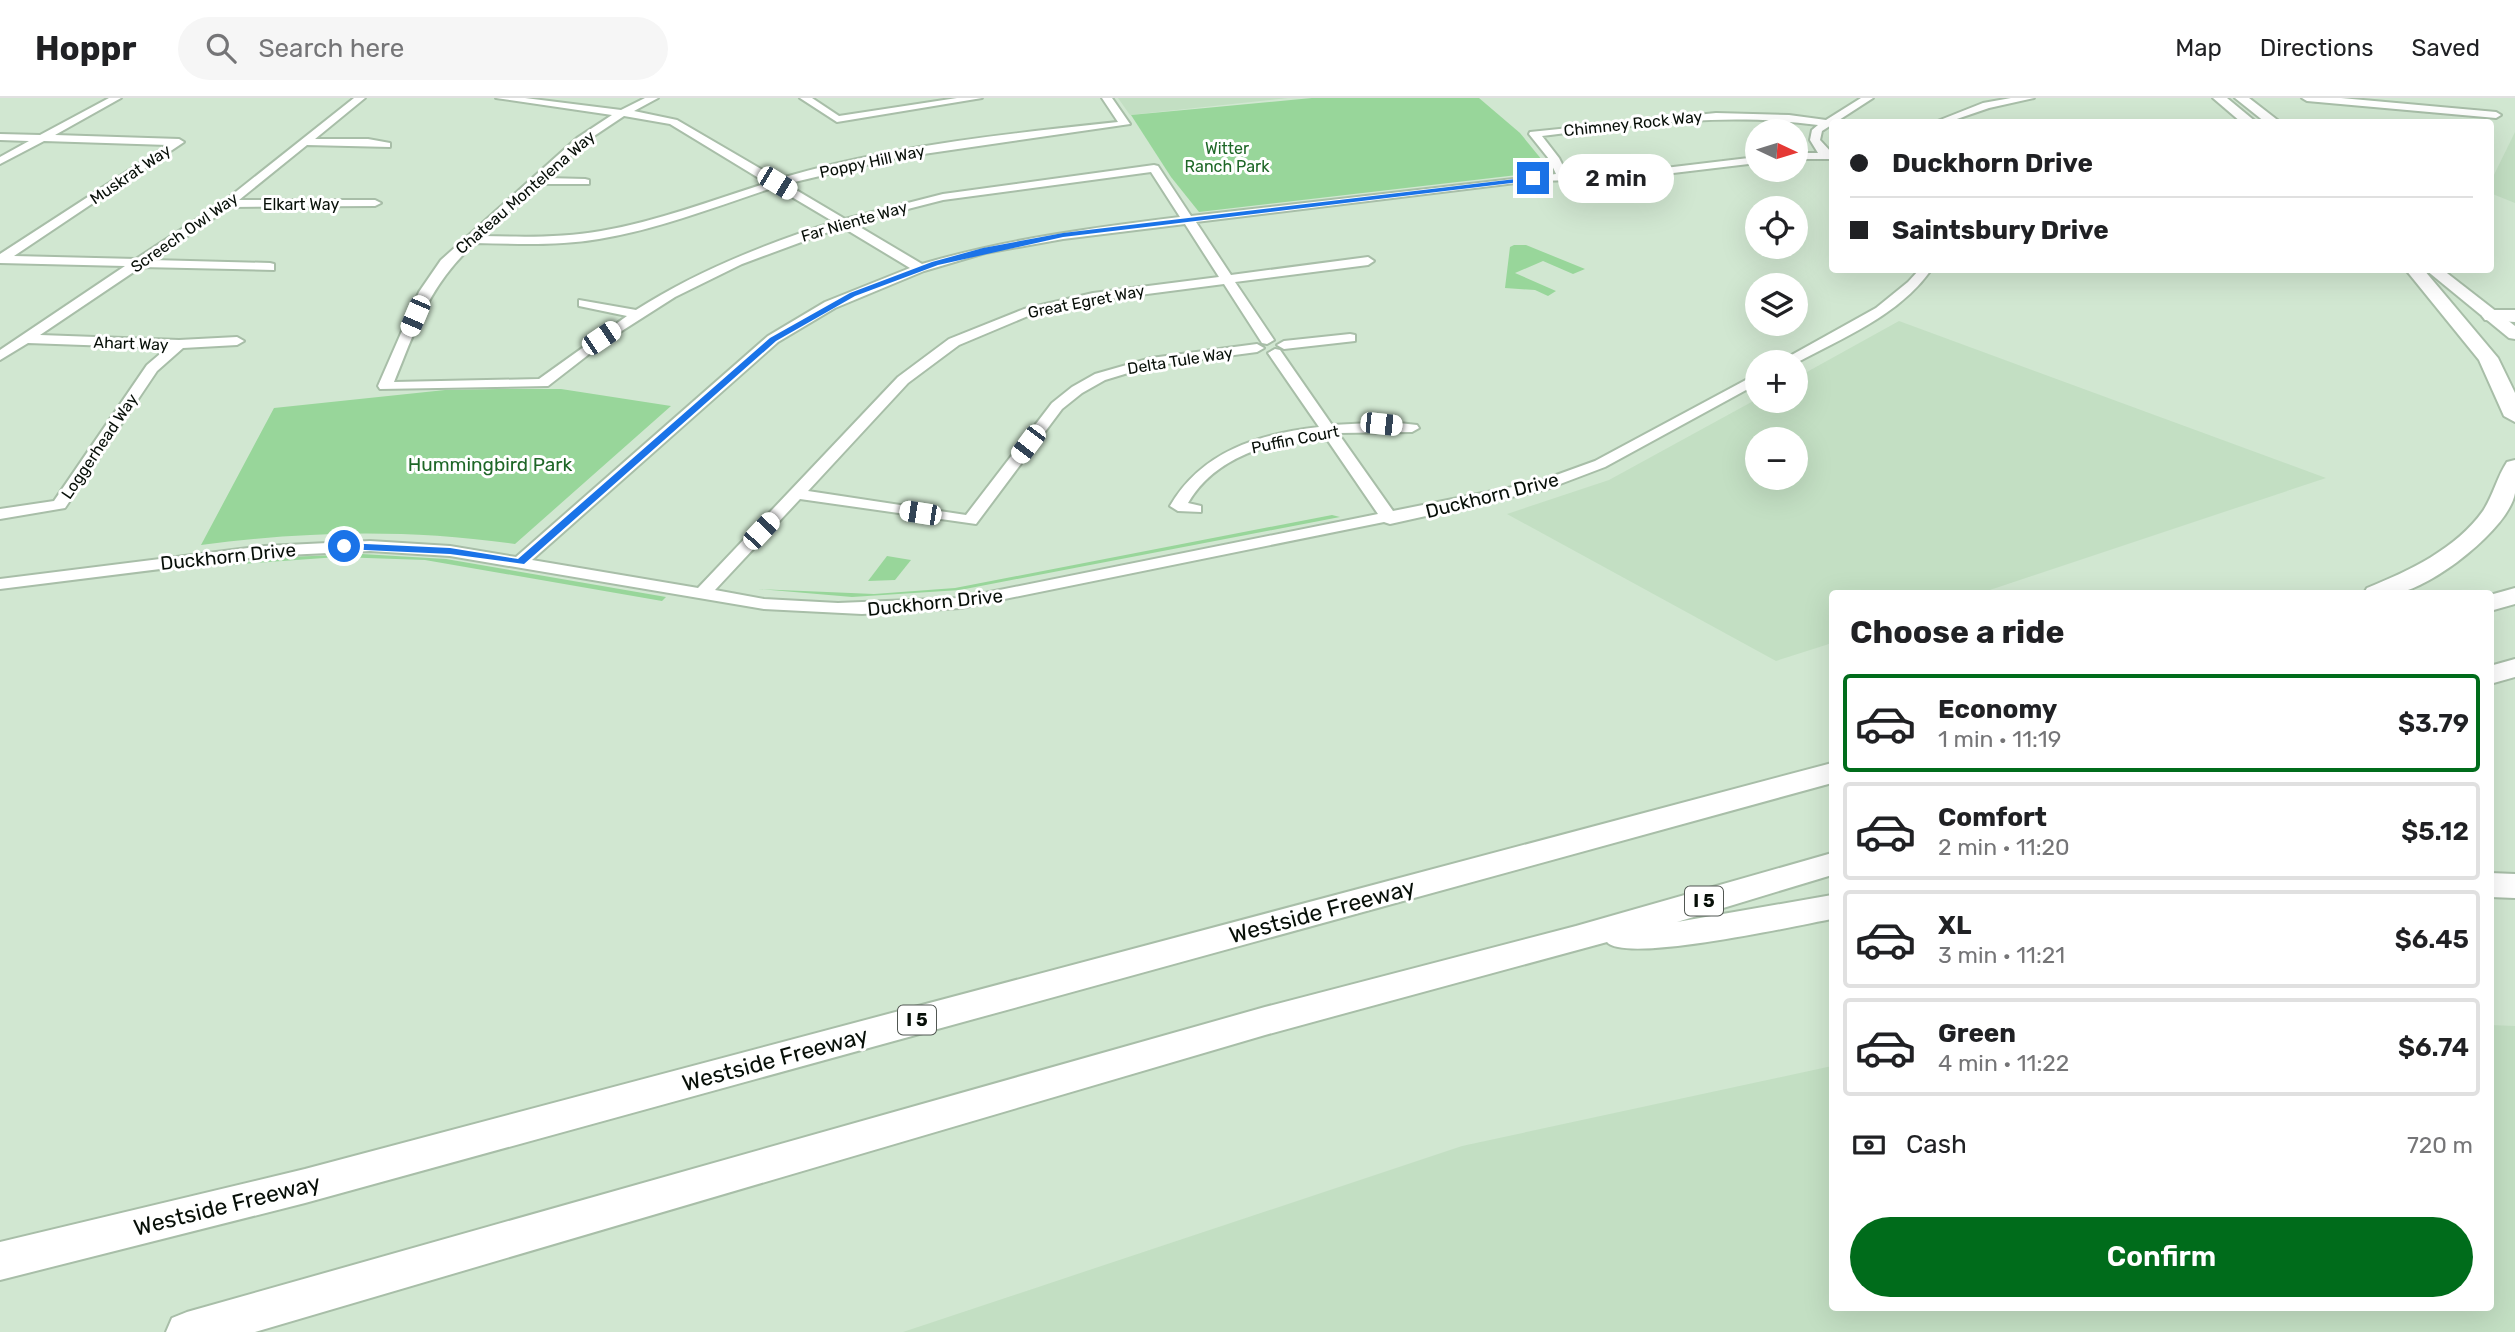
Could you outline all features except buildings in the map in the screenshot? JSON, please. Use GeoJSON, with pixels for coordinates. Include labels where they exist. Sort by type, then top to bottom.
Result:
{"type":"FeatureCollection","features":[{"type":"Feature","properties":{"kind":"highway"},"geometry":{"type":"LineString","coordinates":[[2417,273],[2488,358],[2515,416]]}},
{"type":"Feature","properties":{"kind":"highway"},"geometry":{"type":"LineString","coordinates":[[2492,316],[2515,321]]}},
{"type":"Feature","properties":{"kind":"highway"},"geometry":{"type":"LineString","coordinates":[[2383,590],[2424,572],[2468,540],[2489,519],[2500,502],[2515,467]]}},
{"type":"Feature","properties":{"kind":"highway"},"geometry":{"type":"LineString","coordinates":[[2494,602],[2515,596]]}},
{"type":"Feature","properties":{"kind":"highway"},"geometry":{"type":"LineString","coordinates":[[2494,674],[2515,668]]}},
{"type":"Feature","properties":{"kind":"highway","name":"Westside Freeway"},"geometry":{"type":"LineString","coordinates":[[0,1261],[305,1186],[1829,774]]}},
{"type":"Feature","properties":{"kind":"highway","name":"I 5"},"geometry":{"type":"LineString","coordinates":[[187,1332],[1251,1025],[1576,939],[1829,865]]}},
{"type":"Feature","properties":{"kind":"highway"},"geometry":{"type":"LineString","coordinates":[[2494,885],[2515,886]]}},
{"type":"Feature","properties":{"kind":"highway"},"geometry":{"type":"LineString","coordinates":[[1576,939],[1684,934],[1829,908]]}},
{"type":"Feature","properties":{"kind":"main road"},"geometry":{"type":"LineString","coordinates":[[2219,98],[2245,119]]}},
{"type":"Feature","properties":{"kind":"main road"},"geometry":{"type":"LineString","coordinates":[[2241,98],[2269,119]]}},
{"type":"Feature","properties":{"kind":"main road"},"geometry":{"type":"LineString","coordinates":[[2438,273],[2492,316]]}},
{"type":"Feature","properties":{"kind":"main road"},"geometry":{"type":"LineString","coordinates":[[2457,273],[2515,321]]}},
{"type":"Feature","properties":{"kind":"street"},"geometry":{"type":"LineString","coordinates":[[0,161],[116,98]]}},
{"type":"Feature","properties":{"kind":"street","name":"Screech Owl Way"},"geometry":{"type":"LineString","coordinates":[[0,356],[226,204],[360,98]]}},
{"type":"Feature","properties":{"kind":"street"},"geometry":{"type":"LineString","coordinates":[[501,98],[662,119],[682,126],[920,268]]}},
{"type":"Feature","properties":{"kind":"street"},"geometry":{"type":"LineString","coordinates":[[528,111],[555,98]]}},
{"type":"Feature","properties":{"kind":"street","name":"Chateau Montelena Way"},"geometry":{"type":"LineString","coordinates":[[385,386],[425,292],[444,263],[581,140],[623,113],[653,98]]}},
{"type":"Feature","properties":{"kind":"street"},"geometry":{"type":"LineString","coordinates":[[805,98],[837,119],[977,98]]}},
{"type":"Feature","properties":{"kind":"street","name":"Poppy Hill Way"},"geometry":{"type":"LineString","coordinates":[[469,239],[560,240],[615,233],[777,183],[942,146],[1125,124],[1107,98]]}},
{"type":"Feature","properties":{"kind":"street"},"geometry":{"type":"LineString","coordinates":[[1833,119],[1868,98]]}},
{"type":"Feature","properties":{"kind":"street"},"geometry":{"type":"LineString","coordinates":[[1949,119],[1987,106],[2029,98]]}},
{"type":"Feature","properties":{"kind":"street"},"geometry":{"type":"LineString","coordinates":[[2307,98],[2347,99],[2501,116],[2467,108],[2382,98]]}},
{"type":"Feature","properties":{"kind":"street","name":"Chimney Rock Way"},"geometry":{"type":"LineString","coordinates":[[1563,177],[1554,159],[1534,134],[1727,113],[1776,115],[1826,123]]}},
{"type":"Feature","properties":{"kind":"street"},"geometry":{"type":"LineString","coordinates":[[1829,121],[1815,135],[1818,147],[1829,156]]}},
{"type":"Feature","properties":{"kind":"street"},"geometry":{"type":"LineString","coordinates":[[0,137],[40,138]]}},
{"type":"Feature","properties":{"kind":"street","name":"Muskrat Way"},"geometry":{"type":"LineString","coordinates":[[0,259],[179,142],[40,138]]}},
{"type":"Feature","properties":{"kind":"street"},"geometry":{"type":"LineString","coordinates":[[305,142],[368,142],[386,145]]}},
{"type":"Feature","properties":{"kind":"street"},"geometry":{"type":"LineString","coordinates":[[1808,156],[1829,156]]}},
{"type":"Feature","properties":{"kind":"street"},"geometry":{"type":"LineString","coordinates":[[520,562],[773,340],[830,305],[920,268],[1023,242],[1188,220],[1563,177],[1623,176],[1745,161]]}},
{"type":"Feature","properties":{"kind":"street","name":"Far Niente Way"},"geometry":{"type":"LineString","coordinates":[[385,386],[542,383],[637,314],[738,261],[844,222],[978,190],[1154,168],[1327,432],[1390,519]]}},
{"type":"Feature","properties":{"kind":"street"},"geometry":{"type":"LineString","coordinates":[[535,181],[585,182]]}},
{"type":"Feature","properties":{"kind":"street","name":"Elkart Way"},"geometry":{"type":"LineString","coordinates":[[226,204],[375,203]]}},
{"type":"Feature","properties":{"kind":"street"},"geometry":{"type":"LineString","coordinates":[[0,259],[270,267]]}},
{"type":"Feature","properties":{"kind":"street","name":"Great Egret Way"},"geometry":{"type":"LineString","coordinates":[[702,594],[903,380],[954,342],[1012,317],[1060,303],[1368,261]]}},
{"type":"Feature","properties":{"kind":"street"},"geometry":{"type":"LineString","coordinates":[[1808,350],[1888,306],[1911,288],[1923,273]]}},
{"type":"Feature","properties":{"kind":"street"},"geometry":{"type":"LineString","coordinates":[[584,303],[637,314]]}},
{"type":"Feature","properties":{"kind":"street"},"geometry":{"type":"LineString","coordinates":[[1271,346],[1350,338]]}},
{"type":"Feature","properties":{"kind":"street","name":"Ahart Way"},"geometry":{"type":"LineString","coordinates":[[25,339],[179,344],[237,341]]}},
{"type":"Feature","properties":{"kind":"street","name":"Loggerhead Way"},"geometry":{"type":"LineString","coordinates":[[0,514],[59,505],[152,368],[179,344]]}},
{"type":"Feature","properties":{"kind":"street","name":"Delta Tule Way"},"geometry":{"type":"LineString","coordinates":[[796,494],[970,521],[1057,406],[1074,391],[1103,376],[1139,365],[1271,346]]}},
{"type":"Feature","properties":{"kind":"street","name":"Duckhorn Drive"},"geometry":{"type":"LineString","coordinates":[[0,584],[318,547],[403,547],[520,562],[702,594],[811,609],[910,608],[993,597],[1500,497],[1578,474],[1620,454],[1745,385]]}},
{"type":"Feature","properties":{"kind":"street","name":"Puffin Court"},"geometry":{"type":"LineString","coordinates":[[1195,509],[1178,506],[1192,484],[1216,463],[1264,443],[1381,424],[1412,428]]}},
{"type":"Feature","properties":{"kind":"shaded area"},"geometry":{"type":"Polygon","coordinates":[[[1118,98],[1288,98],[1130,115],[1118,98]]]}},
{"type":"Feature","properties":{"kind":"shaded area"},"geometry":{"type":"Polygon","coordinates":[[[2515,132],[2515,203],[2494,195],[2494,175],[2515,132]]]}},
{"type":"Feature","properties":{"kind":"shaded area"},"geometry":{"type":"Polygon","coordinates":[[[1899,321],[2326,478],[1990,590],[1829,590],[1829,644],[1776,661],[1507,514],[1609,480],[1745,406],[1745,413],[1808,413],[1808,371],[1899,321]]]}},
{"type":"Feature","properties":{"kind":"shaded area"},"geometry":{"type":"Polygon","coordinates":[[[2494,1025],[2515,1026],[2515,1332],[903,1332],[1462,1146],[1829,1067],[1829,1311],[2494,1311],[2494,1025]]]}},
{"type":"Feature","properties":{"kind":"green space","name":"Witter Ranch Park"},"geometry":{"type":"Polygon","coordinates":[[[1312,98],[1479,98],[1520,133],[1551,171],[1199,212],[1171,177],[1131,115],[1312,98]]]}},
{"type":"Feature","properties":{"kind":"green space"},"geometry":{"type":"Polygon","coordinates":[[[1526,245],[1585,269],[1573,274],[1543,261],[1515,273],[1556,291],[1548,296],[1535,290],[1505,288],[1510,247],[1526,245]]]}},
{"type":"Feature","properties":{"kind":"green space","name":"Hummingbird Park"},"geometry":{"type":"Polygon","coordinates":[[[561,389],[671,406],[515,544],[436,536],[358,534],[280,537],[201,545],[274,408],[445,390],[561,389]]]}},
{"type":"Feature","properties":{"kind":"green space"},"geometry":{"type":"Polygon","coordinates":[[[1332,515],[1340,517],[960,590],[852,597],[758,589],[874,594],[955,588],[1332,515]]]}},
{"type":"Feature","properties":{"kind":"green space"},"geometry":{"type":"Polygon","coordinates":[[[362,554],[446,559],[666,597],[662,601],[425,560],[338,557],[227,565],[287,557],[362,554]]]}},
{"type":"Feature","properties":{"kind":"green space"},"geometry":{"type":"Polygon","coordinates":[[[887,556],[911,560],[895,580],[868,581],[887,556]]]}},
{"type":"Feature","properties":{"kind":"route"},"geometry":{"type":"LineString","coordinates":[[344,546],[450,551],[520,562],[750,357],[773,340],[798,323],[852,294],[935,263],[983,250],[1063,235],[1533,178]]}}]}
